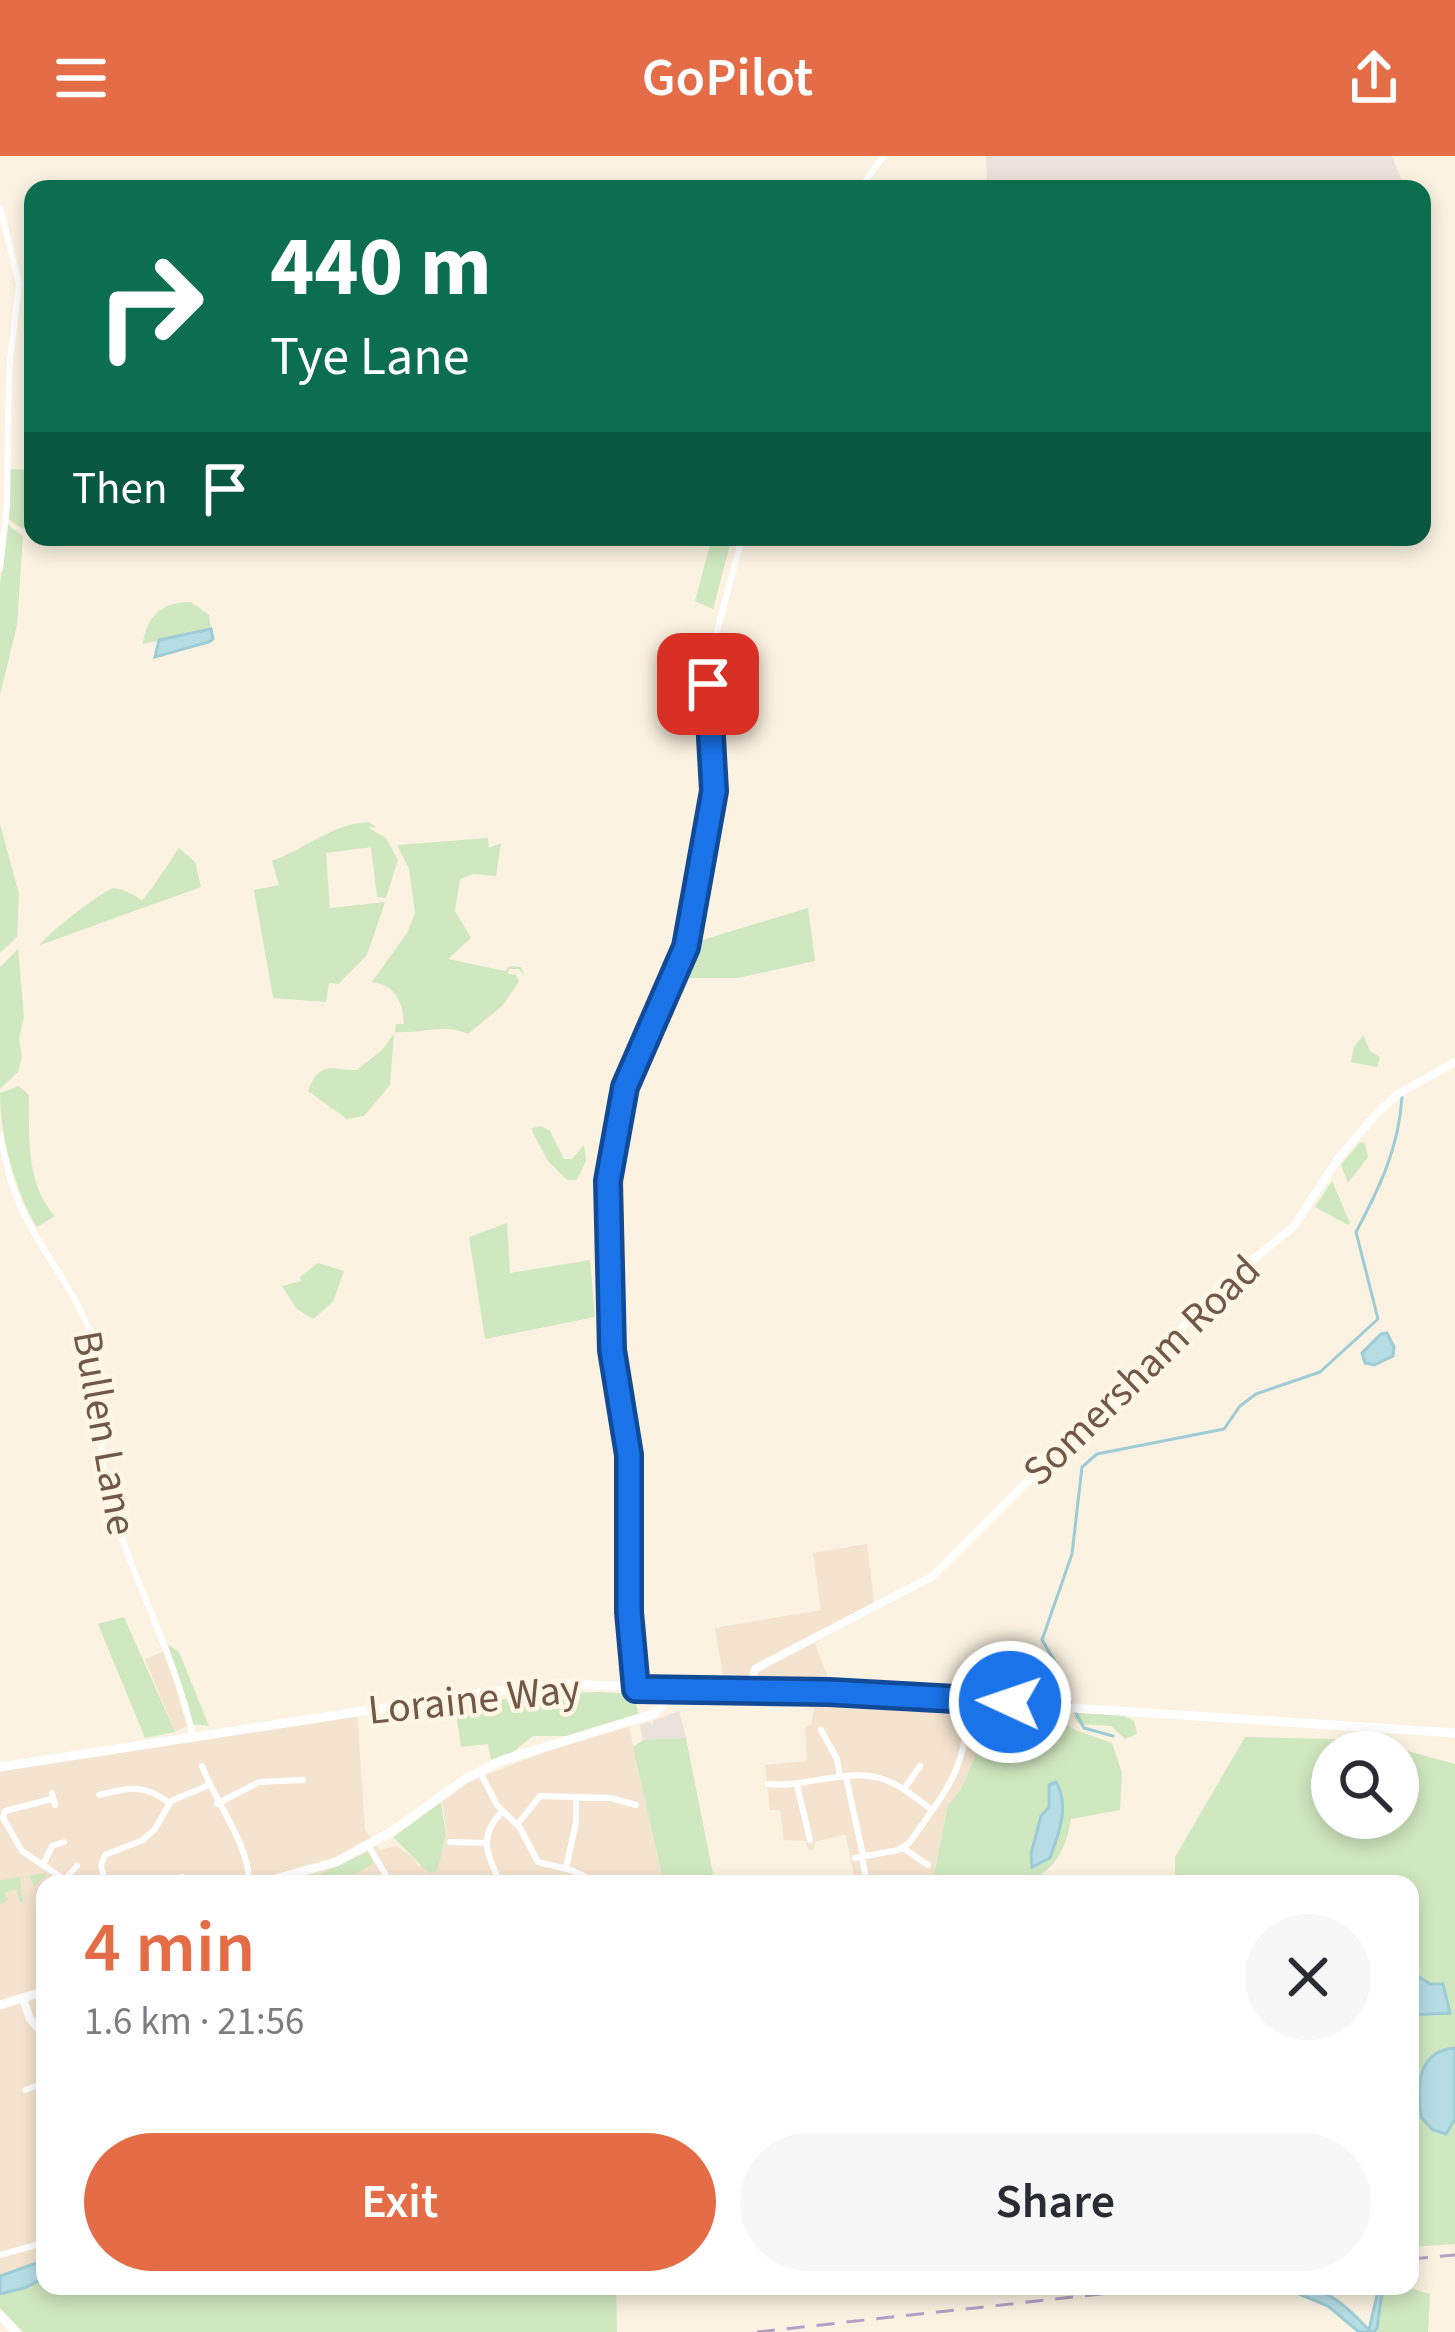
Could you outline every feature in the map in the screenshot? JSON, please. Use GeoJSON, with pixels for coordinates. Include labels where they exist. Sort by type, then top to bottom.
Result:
{"type":"FeatureCollection","features":[{"type":"Feature","properties":{"kind":"main road","name":"Loraine Way"},"geometry":{"type":"LineString","coordinates":[[0,1767],[558,1684],[969,1700],[1455,1732]]}},
{"type":"Feature","properties":{"kind":"main road"},"geometry":{"type":"LineString","coordinates":[[290,1875],[323,1867],[368,1844],[479,1771],[551,1743],[653,1714],[662,1706],[664,1690]]}},
{"type":"Feature","properties":{"kind":"main road"},"geometry":{"type":"LineString","coordinates":[[0,2005],[36,1994]]}},
{"type":"Feature","properties":{"kind":"main road"},"geometry":{"type":"LineString","coordinates":[[0,2315],[16,2332]]}},
{"type":"Feature","properties":{"kind":"street"},"geometry":{"type":"LineString","coordinates":[[0,207],[19,290],[9,369],[7,506],[0,569]]}},
{"type":"Feature","properties":{"kind":"street"},"geometry":{"type":"LineString","coordinates":[[636,1689],[629,1612],[629,1455],[612,1350],[608,1181],[625,1087],[686,947],[714,791],[708,684],[740,546]]}},
{"type":"Feature","properties":{"kind":"street","name":"Somersham Road"},"geometry":{"type":"LineString","coordinates":[[749,1692],[755,1669],[933,1576],[1049,1460],[1133,1389],[1204,1300],[1294,1226],[1358,1131],[1398,1094],[1455,1062]]}},
{"type":"Feature","properties":{"kind":"street","name":"Bullen Lane"},"geometry":{"type":"LineString","coordinates":[[0,1136],[21,1208],[70,1290],[93,1340],[100,1367],[100,1447],[106,1485],[127,1557],[175,1671],[193,1737]]}},
{"type":"Feature","properties":{"kind":"street"},"geometry":{"type":"LineString","coordinates":[[860,1857],[903,1848],[932,1810],[962,1762],[969,1700]]}},
{"type":"Feature","properties":{"kind":"street"},"geometry":{"type":"LineString","coordinates":[[821,1730],[843,1777],[865,1875]]}},
{"type":"Feature","properties":{"kind":"street"},"geometry":{"type":"LineString","coordinates":[[202,1766],[247,1857],[251,1875]]}},
{"type":"Feature","properties":{"kind":"street"},"geometry":{"type":"LineString","coordinates":[[904,1790],[920,1766]]}},
{"type":"Feature","properties":{"kind":"street"},"geometry":{"type":"LineString","coordinates":[[479,1771],[536,1860],[582,1875]]}},
{"type":"Feature","properties":{"kind":"street"},"geometry":{"type":"LineString","coordinates":[[768,1784],[879,1778],[932,1810]]}},
{"type":"Feature","properties":{"kind":"street"},"geometry":{"type":"LineString","coordinates":[[218,1804],[264,1781],[303,1780]]}},
{"type":"Feature","properties":{"kind":"street"},"geometry":{"type":"LineString","coordinates":[[103,1875],[103,1857],[146,1837],[169,1803],[209,1785]]}},
{"type":"Feature","properties":{"kind":"street"},"geometry":{"type":"LineString","coordinates":[[797,1785],[810,1840]]}},
{"type":"Feature","properties":{"kind":"street"},"geometry":{"type":"LineString","coordinates":[[99,1795],[139,1787],[169,1803]]}},
{"type":"Feature","properties":{"kind":"street"},"geometry":{"type":"LineString","coordinates":[[517,1825],[538,1796],[611,1798],[636,1805]]}},
{"type":"Feature","properties":{"kind":"street"},"geometry":{"type":"LineString","coordinates":[[53,1799],[14,1806],[3,1814],[22,1851],[59,1875]]}},
{"type":"Feature","properties":{"kind":"street"},"geometry":{"type":"LineString","coordinates":[[566,1868],[576,1799]]}},
{"type":"Feature","properties":{"kind":"street"},"geometry":{"type":"LineString","coordinates":[[497,1875],[485,1843],[491,1823],[502,1812]]}},
{"type":"Feature","properties":{"kind":"street"},"geometry":{"type":"LineString","coordinates":[[43,1865],[52,1846],[64,1842]]}},
{"type":"Feature","properties":{"kind":"street"},"geometry":{"type":"LineString","coordinates":[[449,1842],[485,1843]]}},
{"type":"Feature","properties":{"kind":"street"},"geometry":{"type":"LineString","coordinates":[[368,1844],[387,1875]]}},
{"type":"Feature","properties":{"kind":"street"},"geometry":{"type":"LineString","coordinates":[[903,1848],[928,1864]]}},
{"type":"Feature","properties":{"kind":"street"},"geometry":{"type":"LineString","coordinates":[[72,1875],[77,1866]]}},
{"type":"Feature","properties":{"kind":"street"},"geometry":{"type":"LineString","coordinates":[[23,1999],[36,2026]]}},
{"type":"Feature","properties":{"kind":"street"},"geometry":{"type":"LineString","coordinates":[[25,2090],[36,2086]]}},
{"type":"Feature","properties":{"kind":"street"},"geometry":{"type":"LineString","coordinates":[[0,2255],[36,2245]]}},
{"type":"Feature","properties":{"kind":"shaded area"},"geometry":{"type":"Polygon","coordinates":[[[986,156],[1392,156],[1401,180],[987,180],[986,156]]]}},
{"type":"Feature","properties":{"kind":"shaded area"},"geometry":{"type":"Polygon","coordinates":[[[867,1544],[875,1610],[815,1643],[829,1681],[939,1687],[937,1702],[981,1704],[975,1757],[948,1805],[934,1875],[854,1875],[846,1835],[816,1841],[813,1850],[808,1849],[806,1841],[784,1840],[780,1810],[770,1810],[765,1765],[807,1761],[805,1728],[811,1724],[814,1709],[723,1675],[715,1628],[821,1610],[813,1553],[867,1544]]]}},
{"type":"Feature","properties":{"kind":"shaded area"},"geometry":{"type":"Polygon","coordinates":[[[165,1651],[187,1726],[175,1732],[145,1659],[165,1651]]]}},
{"type":"Feature","properties":{"kind":"shaded area"},"geometry":{"type":"Polygon","coordinates":[[[357,1711],[365,1830],[380,1850],[396,1846],[418,1866],[436,1869],[447,1836],[442,1801],[466,1783],[565,1744],[629,1727],[662,1875],[36,1875],[36,2271],[0,2282],[0,1767],[357,1711]]]}},
{"type":"Feature","properties":{"kind":"shaded area"},"geometry":{"type":"Polygon","coordinates":[[[679,1711],[686,1738],[643,1740],[640,1725],[649,1722],[653,1726],[653,1721],[679,1711]]]}},
{"type":"Feature","properties":{"kind":"green space"},"geometry":{"type":"Polygon","coordinates":[[[10,469],[24,470],[24,528],[7,518],[10,469]]]}},
{"type":"Feature","properties":{"kind":"green space"},"geometry":{"type":"Polygon","coordinates":[[[7,524],[23,536],[17,625],[0,695],[0,583],[7,524]]]}},
{"type":"Feature","properties":{"kind":"green space"},"geometry":{"type":"Polygon","coordinates":[[[710,546],[730,546],[713,609],[695,601],[710,546]]]}},
{"type":"Feature","properties":{"kind":"green space"},"geometry":{"type":"Polygon","coordinates":[[[191,602],[209,615],[211,629],[143,644],[157,612],[191,602]]]}},
{"type":"Feature","properties":{"kind":"green space"},"geometry":{"type":"Polygon","coordinates":[[[368,822],[377,827],[369,828],[386,838],[398,860],[386,898],[377,897],[371,847],[326,853],[330,908],[385,902],[367,955],[338,984],[329,983],[326,1002],[273,998],[254,890],[279,885],[272,861],[331,832],[368,822]]]}},
{"type":"Feature","properties":{"kind":"green space"},"geometry":{"type":"Polygon","coordinates":[[[0,824],[19,894],[17,937],[0,953],[0,824]]]}},
{"type":"Feature","properties":{"kind":"green space"},"geometry":{"type":"Polygon","coordinates":[[[488,838],[489,848],[501,843],[496,876],[473,874],[460,879],[455,911],[471,938],[448,959],[505,971],[510,966],[521,967],[525,977],[519,969],[509,969],[508,974],[516,975],[519,982],[502,1006],[468,1034],[441,1029],[395,1032],[396,1024],[404,1024],[400,1002],[387,987],[372,982],[407,933],[415,913],[409,869],[397,845],[488,838]]]}},
{"type":"Feature","properties":{"kind":"green space"},"geometry":{"type":"Polygon","coordinates":[[[179,848],[195,862],[201,887],[40,945],[109,890],[115,888],[142,900],[179,848]]]}},
{"type":"Feature","properties":{"kind":"green space"},"geometry":{"type":"Polygon","coordinates":[[[808,908],[815,961],[738,978],[681,978],[689,944],[808,908]]]}},
{"type":"Feature","properties":{"kind":"green space"},"geometry":{"type":"Polygon","coordinates":[[[18,949],[22,1057],[18,1072],[0,1089],[0,967],[18,949]]]}},
{"type":"Feature","properties":{"kind":"green space"},"geometry":{"type":"Polygon","coordinates":[[[394,1034],[390,1085],[364,1116],[347,1119],[308,1091],[323,1070],[357,1070],[394,1034]]]}},
{"type":"Feature","properties":{"kind":"green space"},"geometry":{"type":"Polygon","coordinates":[[[1363,1035],[1370,1051],[1380,1057],[1377,1067],[1351,1062],[1363,1035]]]}},
{"type":"Feature","properties":{"kind":"green space"},"geometry":{"type":"Polygon","coordinates":[[[19,1086],[29,1095],[34,1175],[55,1216],[37,1227],[16,1180],[3,1127],[0,1093],[19,1086]]]}},
{"type":"Feature","properties":{"kind":"green space"},"geometry":{"type":"Polygon","coordinates":[[[532,1128],[550,1131],[564,1159],[572,1159],[584,1145],[586,1161],[577,1180],[567,1180],[548,1161],[532,1128]]]}},
{"type":"Feature","properties":{"kind":"green space"},"geometry":{"type":"Polygon","coordinates":[[[1360,1142],[1365,1143],[1368,1157],[1348,1183],[1341,1165],[1360,1142]]]}},
{"type":"Feature","properties":{"kind":"green space"},"geometry":{"type":"Polygon","coordinates":[[[1332,1181],[1350,1223],[1348,1225],[1315,1207],[1332,1181]]]}},
{"type":"Feature","properties":{"kind":"green space"},"geometry":{"type":"Polygon","coordinates":[[[507,1223],[510,1273],[590,1260],[595,1317],[485,1339],[469,1237],[507,1223]]]}},
{"type":"Feature","properties":{"kind":"green space"},"geometry":{"type":"Polygon","coordinates":[[[318,1263],[344,1271],[333,1302],[313,1319],[297,1309],[282,1286],[301,1281],[318,1263]]]}},
{"type":"Feature","properties":{"kind":"green space"},"geometry":{"type":"Polygon","coordinates":[[[124,1617],[175,1732],[145,1738],[98,1624],[124,1617]]]}},
{"type":"Feature","properties":{"kind":"green space"},"geometry":{"type":"Polygon","coordinates":[[[168,1645],[179,1652],[209,1726],[193,1724],[168,1645]]]}},
{"type":"Feature","properties":{"kind":"green space"},"geometry":{"type":"Polygon","coordinates":[[[600,1692],[634,1694],[639,1716],[567,1736],[533,1736],[513,1752],[491,1760],[488,1744],[461,1747],[455,1705],[600,1692]]]}},
{"type":"Feature","properties":{"kind":"green space"},"geometry":{"type":"Polygon","coordinates":[[[981,1704],[1051,1715],[1112,1743],[1122,1773],[1120,1810],[1071,1819],[1064,1845],[1053,1864],[1039,1875],[934,1875],[948,1805],[975,1757],[981,1704]]]}},
{"type":"Feature","properties":{"kind":"green space"},"geometry":{"type":"Polygon","coordinates":[[[1120,1714],[1134,1721],[1137,1734],[1125,1739],[1111,1726],[1079,1724],[1073,1716],[1120,1714]]]}},
{"type":"Feature","properties":{"kind":"green space"},"geometry":{"type":"Polygon","coordinates":[[[1245,1737],[1311,1739],[1311,1839],[1419,1839],[1419,1754],[1455,1764],[1455,2244],[1419,2246],[1419,1875],[1175,1875],[1175,1857],[1245,1737]]]}},
{"type":"Feature","properties":{"kind":"green space"},"geometry":{"type":"Polygon","coordinates":[[[686,1738],[713,1875],[662,1875],[633,1747],[643,1740],[686,1738]]]}},
{"type":"Feature","properties":{"kind":"green space"},"geometry":{"type":"Polygon","coordinates":[[[441,1802],[446,1835],[437,1871],[429,1873],[393,1837],[441,1802]]]}},
{"type":"Feature","properties":{"kind":"green space"},"geometry":{"type":"Polygon","coordinates":[[[368,1852],[374,1863],[354,1875],[317,1875],[368,1852]]]}},
{"type":"Feature","properties":{"kind":"green space"},"geometry":{"type":"Polygon","coordinates":[[[48,1873],[36,1875],[35,1886],[29,1876],[20,1878],[23,1902],[19,1902],[17,1889],[4,1893],[8,1900],[0,1905],[0,1880],[48,1873]]]}},
{"type":"Feature","properties":{"kind":"green space"},"geometry":{"type":"Polygon","coordinates":[[[36,2275],[36,2295],[616,2295],[617,2332],[23,2332],[0,2308],[0,2290],[36,2275]]]}},
{"type":"Feature","properties":{"kind":"green space"},"geometry":{"type":"Polygon","coordinates":[[[1430,2294],[1428,2332],[1374,2332],[1381,2295],[1430,2294]]]}},
{"type":"Feature","properties":{"kind":"water"},"geometry":{"type":"Polygon","coordinates":[[[211,629],[209,642],[155,657],[159,640],[211,629]]]}},
{"type":"Feature","properties":{"kind":"water"},"geometry":{"type":"Polygon","coordinates":[[[1387,1333],[1393,1356],[1374,1365],[1365,1363],[1362,1353],[1387,1333]]]}},
{"type":"Feature","properties":{"kind":"water"},"geometry":{"type":"Polygon","coordinates":[[[1056,1782],[1063,1810],[1060,1829],[1050,1858],[1032,1867],[1041,1816],[1049,1807],[1049,1785],[1056,1782]]]}},
{"type":"Feature","properties":{"kind":"water"},"geometry":{"type":"Polygon","coordinates":[[[1419,1977],[1430,1984],[1443,1984],[1450,2013],[1419,2015],[1419,1977]]]}},
{"type":"Feature","properties":{"kind":"water"},"geometry":{"type":"Polygon","coordinates":[[[1455,2048],[1455,2119],[1446,2134],[1433,2130],[1421,2117],[1420,2082],[1433,2056],[1455,2048]]]}},
{"type":"Feature","properties":{"kind":"water"},"geometry":{"type":"Polygon","coordinates":[[[36,2263],[36,2282],[24,2288],[0,2294],[0,2276],[36,2263]]]}},
{"type":"Feature","properties":{"kind":"water"},"geometry":{"type":"Polygon","coordinates":[[[1302,2295],[1330,2296],[1369,2330],[1377,2295],[1382,2295],[1374,2332],[1359,2332],[1328,2306],[1302,2295]]]}},
{"type":"Feature","properties":{"kind":"waterway"},"geometry":{"type":"LineString","coordinates":[[1113,1736],[1084,1728],[1042,1640],[1072,1554],[1082,1467],[1097,1454],[1224,1429],[1240,1406],[1256,1394],[1320,1372],[1378,1319],[1356,1232],[1387,1166],[1402,1097]]}},
{"type":"Feature","properties":{"kind":"railway"},"geometry":{"type":"LineString","coordinates":[[1419,2258],[1455,2255]]}},
{"type":"Feature","properties":{"kind":"railway"},"geometry":{"type":"LineString","coordinates":[[757,2332],[1092,2295]]}},
{"type":"Feature","properties":{"kind":"route"},"geometry":{"type":"LineString","coordinates":[[708,684],[713,809],[686,947],[625,1087],[608,1181],[612,1350],[629,1455],[629,1612],[636,1689],[829,1692],[1010,1702]]}}]}
